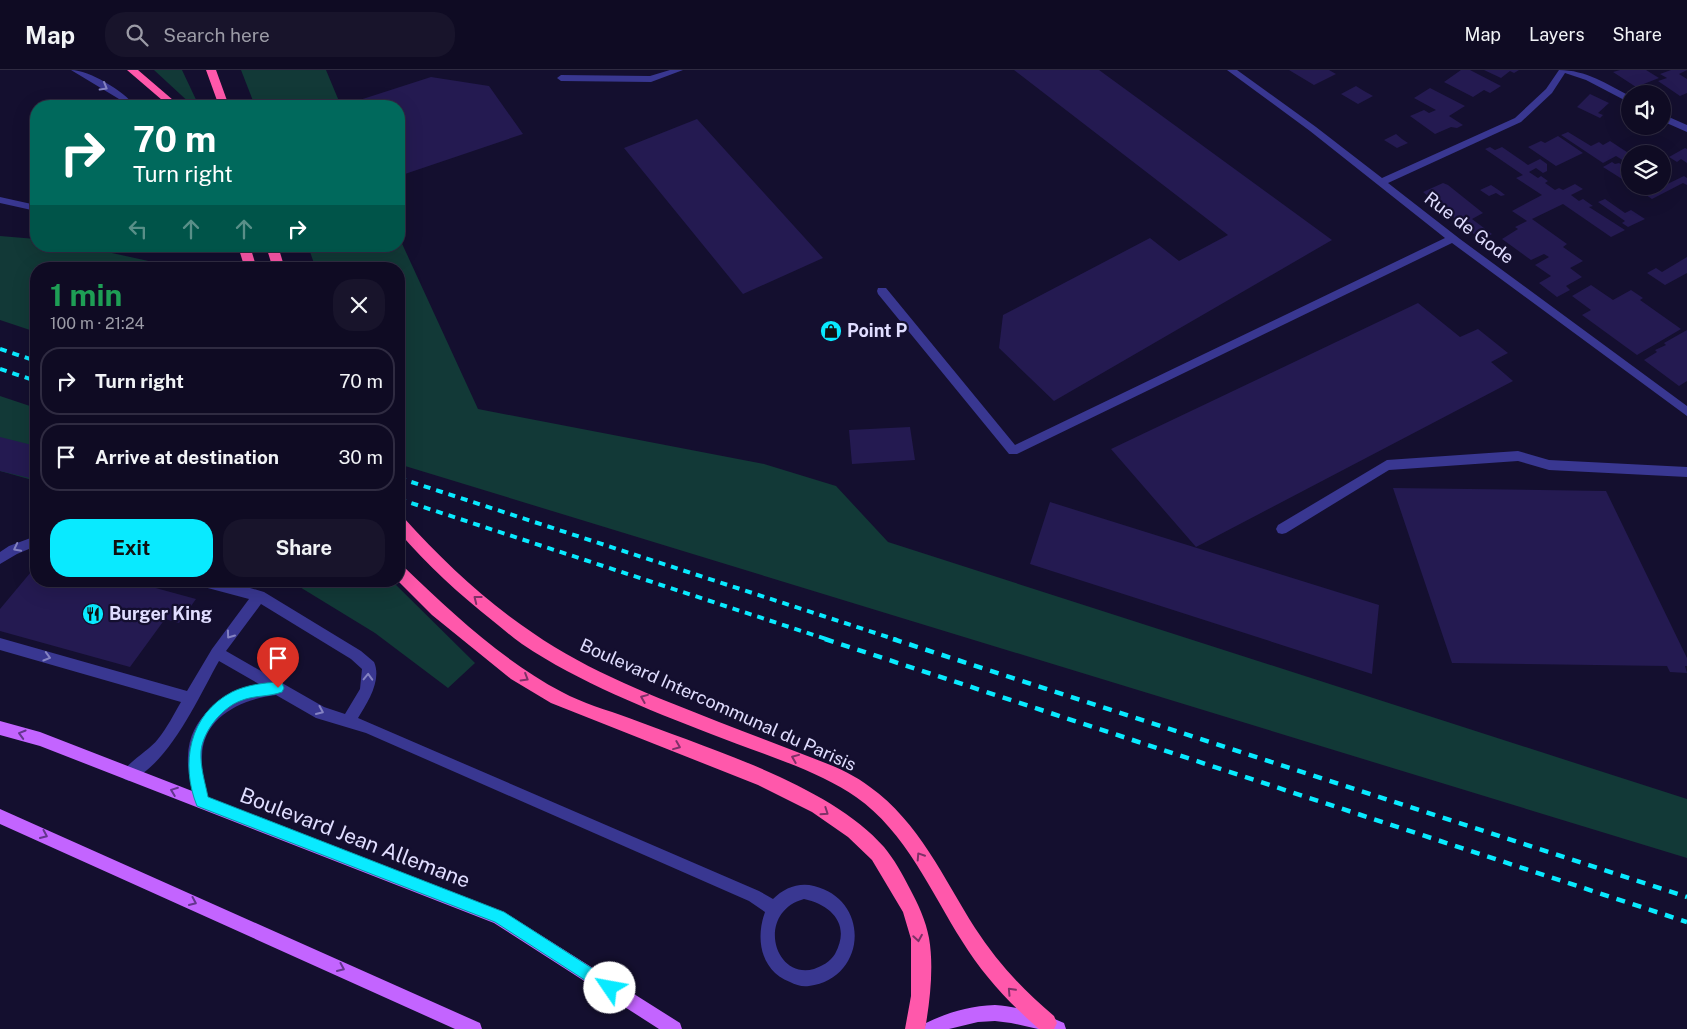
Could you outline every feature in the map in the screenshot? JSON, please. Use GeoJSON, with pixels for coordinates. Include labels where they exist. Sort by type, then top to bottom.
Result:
{"type":"FeatureCollection","features":[{"type":"Feature","properties":{"kind":"highway"},"geometry":{"type":"LineString","coordinates":[[132,70],[169,100]]}},
{"type":"Feature","properties":{"kind":"highway"},"geometry":{"type":"LineString","coordinates":[[212,72],[222,100]]}},
{"type":"Feature","properties":{"kind":"highway","name":"Boulevard Intercommunal du Parisis"},"geometry":{"type":"LineString","coordinates":[[405,529],[461,587],[529,640],[619,688],[836,776],[866,794],[893,821],[918,851],[982,955],[999,978],[1020,1000],[1052,1026]]}},
{"type":"Feature","properties":{"kind":"highway"},"geometry":{"type":"LineString","coordinates":[[405,578],[438,610],[517,674],[557,698],[763,779],[818,806],[854,831],[878,854],[896,881],[911,909],[920,939],[921,996],[915,1029]]}},
{"type":"Feature","properties":{"kind":"main road","name":"Boulevard Jean Allemane"},"geometry":{"type":"LineString","coordinates":[[0,728],[40,739],[499,917],[674,1029]]}},
{"type":"Feature","properties":{"kind":"main road"},"geometry":{"type":"LineString","coordinates":[[0,816],[474,1029]]}},
{"type":"Feature","properties":{"kind":"main road"},"geometry":{"type":"LineString","coordinates":[[932,1029],[963,1017],[990,1013],[1019,1015],[1052,1026]]}},
{"type":"Feature","properties":{"kind":"street"},"geometry":{"type":"LineString","coordinates":[[75,70],[125,100]]}},
{"type":"Feature","properties":{"kind":"street"},"geometry":{"type":"LineString","coordinates":[[561,78],[651,79],[679,70]]}},
{"type":"Feature","properties":{"kind":"street","name":"Rue de Gode"},"geometry":{"type":"LineString","coordinates":[[1231,70],[1313,129],[1453,238],[1687,412]]}},
{"type":"Feature","properties":{"kind":"street"},"geometry":{"type":"LineString","coordinates":[[1381,182],[1518,120],[1549,91],[1563,70],[1588,78],[1621,95]]}},
{"type":"Feature","properties":{"kind":"street"},"geometry":{"type":"LineString","coordinates":[[1671,122],[1687,130]]}},
{"type":"Feature","properties":{"kind":"street"},"geometry":{"type":"LineString","coordinates":[[0,200],[30,207]]}},
{"type":"Feature","properties":{"kind":"street"},"geometry":{"type":"LineString","coordinates":[[882,291],[1013,451],[1453,238]]}},
{"type":"Feature","properties":{"kind":"street"},"geometry":{"type":"LineString","coordinates":[[1282,529],[1386,465],[1518,456],[1549,466],[1654,469],[1687,472]]}},
{"type":"Feature","properties":{"kind":"street"},"geometry":{"type":"LineString","coordinates":[[0,559],[14,550],[30,543]]}},
{"type":"Feature","properties":{"kind":"street"},"geometry":{"type":"LineString","coordinates":[[226,587],[259,596],[356,655],[368,666],[370,679],[366,693],[349,720]]}},
{"type":"Feature","properties":{"kind":"street"},"geometry":{"type":"LineString","coordinates":[[129,774],[150,758],[164,743],[217,653],[259,596]]}},
{"type":"Feature","properties":{"kind":"street"},"geometry":{"type":"LineString","coordinates":[[0,644],[190,698]]}},
{"type":"Feature","properties":{"kind":"street"},"geometry":{"type":"LineString","coordinates":[[217,653],[322,713],[349,720],[745,892],[775,909]]}},
{"type":"Feature","properties":{"kind":"street"},"geometry":{"type":"LineString","coordinates":[[202,802],[195,769],[195,750],[201,733],[210,718],[220,706],[237,696],[261,689],[278,688]]}},
{"type":"Feature","properties":{"kind":"street"},"geometry":{"type":"LineString","coordinates":[[804,891],[815,892],[835,902],[842,911],[848,934],[846,947],[834,967],[825,974],[803,978],[792,976],[783,970],[775,962],[767,942],[769,924],[775,909],[783,900],[804,891]]}},
{"type":"Feature","properties":{"kind":"green space"},"geometry":{"type":"Polygon","coordinates":[[[154,70],[182,70],[196,100],[186,100],[154,70]]]}},
{"type":"Feature","properties":{"kind":"green space"},"geometry":{"type":"Polygon","coordinates":[[[241,70],[326,70],[338,100],[253,100],[241,70]]]}},
{"type":"Feature","properties":{"kind":"green space"},"geometry":{"type":"Polygon","coordinates":[[[0,236],[30,238],[30,252],[107,252],[153,262],[30,262],[30,330],[0,320],[0,236]]]}},
{"type":"Feature","properties":{"kind":"green space"},"geometry":{"type":"Polygon","coordinates":[[[405,250],[478,409],[764,464],[836,486],[888,542],[1687,799],[1687,858],[405,466],[405,262],[314,262],[310,252],[405,252],[405,250]]]}},
{"type":"Feature","properties":{"kind":"green space"},"geometry":{"type":"Polygon","coordinates":[[[0,396],[30,406],[30,479],[0,471],[0,396]]]}},
{"type":"Feature","properties":{"kind":"green space"},"geometry":{"type":"Polygon","coordinates":[[[300,587],[398,587],[475,663],[448,688],[375,633],[300,587]]]}},
{"type":"Feature","properties":{"kind":"building"},"geometry":{"type":"Polygon","coordinates":[[[1014,70],[1099,70],[1332,240],[1054,401],[999,348],[1003,315],[1150,238],[1179,261],[1228,235],[1014,70]]]}},
{"type":"Feature","properties":{"kind":"building"},"geometry":{"type":"Polygon","coordinates":[[[1289,70],[1329,70],[1336,74],[1314,85],[1289,70]]]}},
{"type":"Feature","properties":{"kind":"building"},"geometry":{"type":"Polygon","coordinates":[[[1461,70],[1470,70],[1501,86],[1490,93],[1484,90],[1473,97],[1444,82],[1461,70]]]}},
{"type":"Feature","properties":{"kind":"building"},"geometry":{"type":"Polygon","coordinates":[[[1484,70],[1519,70],[1514,73],[1510,71],[1501,78],[1484,70]]]}},
{"type":"Feature","properties":{"kind":"building"},"geometry":{"type":"Polygon","coordinates":[[[1620,70],[1646,70],[1659,78],[1641,85],[1633,85],[1613,72],[1620,70]]]}},
{"type":"Feature","properties":{"kind":"building"},"geometry":{"type":"Polygon","coordinates":[[[1671,70],[1687,70],[1679,74],[1687,79],[1687,93],[1680,96],[1671,90],[1671,85],[1664,85],[1658,81],[1667,78],[1660,74],[1671,70]]]}},
{"type":"Feature","properties":{"kind":"building"},"geometry":{"type":"Polygon","coordinates":[[[431,77],[489,86],[523,134],[405,174],[405,100],[360,100],[431,77]]]}},
{"type":"Feature","properties":{"kind":"building"},"geometry":{"type":"Polygon","coordinates":[[[1356,86],[1373,96],[1358,104],[1341,94],[1356,86]]]}},
{"type":"Feature","properties":{"kind":"building"},"geometry":{"type":"Polygon","coordinates":[[[1430,88],[1465,106],[1449,116],[1463,125],[1457,128],[1451,127],[1435,134],[1410,116],[1424,110],[1429,113],[1436,110],[1414,98],[1430,88]]]}},
{"type":"Feature","properties":{"kind":"building"},"geometry":{"type":"Polygon","coordinates":[[[1590,94],[1609,103],[1598,113],[1603,115],[1600,118],[1577,107],[1590,94]]]}},
{"type":"Feature","properties":{"kind":"building"},"geometry":{"type":"Polygon","coordinates":[[[697,119],[823,258],[743,294],[624,148],[697,119]]]}},
{"type":"Feature","properties":{"kind":"building"},"geometry":{"type":"Polygon","coordinates":[[[1568,132],[1591,146],[1599,142],[1603,145],[1610,141],[1621,148],[1621,159],[1616,156],[1603,163],[1561,135],[1568,132]]]}},
{"type":"Feature","properties":{"kind":"building"},"geometry":{"type":"Polygon","coordinates":[[[1396,134],[1408,143],[1397,148],[1384,140],[1396,134]]]}},
{"type":"Feature","properties":{"kind":"building"},"geometry":{"type":"Polygon","coordinates":[[[1558,136],[1583,153],[1556,166],[1528,147],[1541,141],[1545,143],[1558,136]]]}},
{"type":"Feature","properties":{"kind":"building"},"geometry":{"type":"Polygon","coordinates":[[[1490,147],[1495,150],[1502,147],[1528,165],[1540,159],[1547,164],[1547,171],[1543,173],[1536,168],[1529,172],[1538,178],[1541,176],[1548,181],[1545,183],[1555,190],[1559,188],[1563,190],[1575,184],[1583,189],[1571,195],[1579,201],[1583,199],[1593,206],[1589,207],[1625,230],[1611,237],[1563,204],[1532,219],[1567,244],[1563,247],[1583,261],[1570,268],[1582,277],[1566,286],[1570,290],[1557,297],[1539,283],[1551,276],[1535,265],[1549,257],[1544,254],[1531,260],[1502,239],[1518,229],[1515,227],[1527,221],[1512,211],[1542,195],[1516,178],[1523,175],[1485,149],[1490,147]]]}},
{"type":"Feature","properties":{"kind":"building"},"geometry":{"type":"Polygon","coordinates":[[[1685,148],[1687,149],[1687,163],[1681,159],[1677,162],[1671,158],[1671,156],[1685,148]]]}},
{"type":"Feature","properties":{"kind":"building"},"geometry":{"type":"Polygon","coordinates":[[[1612,162],[1615,164],[1621,164],[1621,178],[1603,167],[1612,162]]]}},
{"type":"Feature","properties":{"kind":"building"},"geometry":{"type":"Polygon","coordinates":[[[1684,176],[1687,178],[1687,185],[1683,183],[1671,189],[1671,182],[1684,176]]]}},
{"type":"Feature","properties":{"kind":"building"},"geometry":{"type":"Polygon","coordinates":[[[1443,183],[1483,213],[1472,219],[1492,234],[1481,240],[1423,192],[1443,183]]]}},
{"type":"Feature","properties":{"kind":"building"},"geometry":{"type":"Polygon","coordinates":[[[1491,185],[1505,195],[1501,196],[1496,193],[1489,196],[1480,190],[1491,185]]]}},
{"type":"Feature","properties":{"kind":"building"},"geometry":{"type":"Polygon","coordinates":[[[1646,195],[1660,195],[1652,199],[1646,195]]]}},
{"type":"Feature","properties":{"kind":"building"},"geometry":{"type":"Polygon","coordinates":[[[1605,199],[1625,213],[1631,210],[1645,219],[1628,227],[1622,223],[1625,221],[1598,202],[1605,199]]]}},
{"type":"Feature","properties":{"kind":"building"},"geometry":{"type":"Polygon","coordinates":[[[1687,257],[1687,273],[1665,285],[1647,273],[1656,268],[1662,272],[1687,257]]]}},
{"type":"Feature","properties":{"kind":"building"},"geometry":{"type":"Polygon","coordinates":[[[1591,285],[1613,300],[1631,290],[1643,298],[1640,300],[1681,329],[1637,355],[1582,315],[1591,310],[1572,296],[1591,285]]]}},
{"type":"Feature","properties":{"kind":"building"},"geometry":{"type":"Polygon","coordinates":[[[1418,303],[1460,337],[1478,329],[1508,353],[1491,362],[1513,381],[1196,547],[1111,449],[1418,303]]]}},
{"type":"Feature","properties":{"kind":"building"},"geometry":{"type":"Polygon","coordinates":[[[1687,330],[1687,381],[1679,386],[1644,360],[1657,352],[1655,350],[1666,345],[1664,343],[1687,330]]]}},
{"type":"Feature","properties":{"kind":"building"},"geometry":{"type":"Polygon","coordinates":[[[910,427],[915,460],[852,464],[849,430],[910,427]]]}},
{"type":"Feature","properties":{"kind":"building"},"geometry":{"type":"Polygon","coordinates":[[[0,437],[30,444],[30,478],[0,471],[0,437]]]}},
{"type":"Feature","properties":{"kind":"building"},"geometry":{"type":"Polygon","coordinates":[[[1393,488],[1606,491],[1687,658],[1687,666],[1685,666],[1687,673],[1670,672],[1667,666],[1452,663],[1393,488]]]}},
{"type":"Feature","properties":{"kind":"building"},"geometry":{"type":"Polygon","coordinates":[[[1050,502],[1379,605],[1372,674],[1030,564],[1050,502]]]}},
{"type":"Feature","properties":{"kind":"building","name":"Burger King"},"geometry":{"type":"Polygon","coordinates":[[[30,573],[30,587],[152,587],[196,599],[179,623],[165,619],[130,667],[0,631],[0,609],[30,573]]]}},
{"type":"Feature","properties":{"kind":"railway"},"geometry":{"type":"LineString","coordinates":[[0,349],[30,359]]}},
{"type":"Feature","properties":{"kind":"railway"},"geometry":{"type":"LineString","coordinates":[[0,369],[30,379]]}},
{"type":"Feature","properties":{"kind":"railway"},"geometry":{"type":"LineString","coordinates":[[405,480],[897,640]]}},
{"type":"Feature","properties":{"kind":"railway"},"geometry":{"type":"LineString","coordinates":[[405,501],[829,640]]}},
{"type":"Feature","properties":{"kind":"railway"},"geometry":{"type":"LineString","coordinates":[[825,639],[1687,922]]}},
{"type":"Feature","properties":{"kind":"railway"},"geometry":{"type":"LineString","coordinates":[[893,639],[1687,897]]}},
{"type":"Feature","properties":{"kind":"place","name":"Point P"},"geometry":{"type":"Point","coordinates":[831,331]}},
{"type":"Feature","properties":{"kind":"place","name":"Burger King"},"geometry":{"type":"Point","coordinates":[93,614]}},
{"type":"Feature","properties":{"kind":"route"},"geometry":{"type":"LineString","coordinates":[[278,688],[261,689],[237,696],[220,706],[210,718],[201,733],[195,750],[195,769],[202,802],[499,917],[610,988]]}}]}
